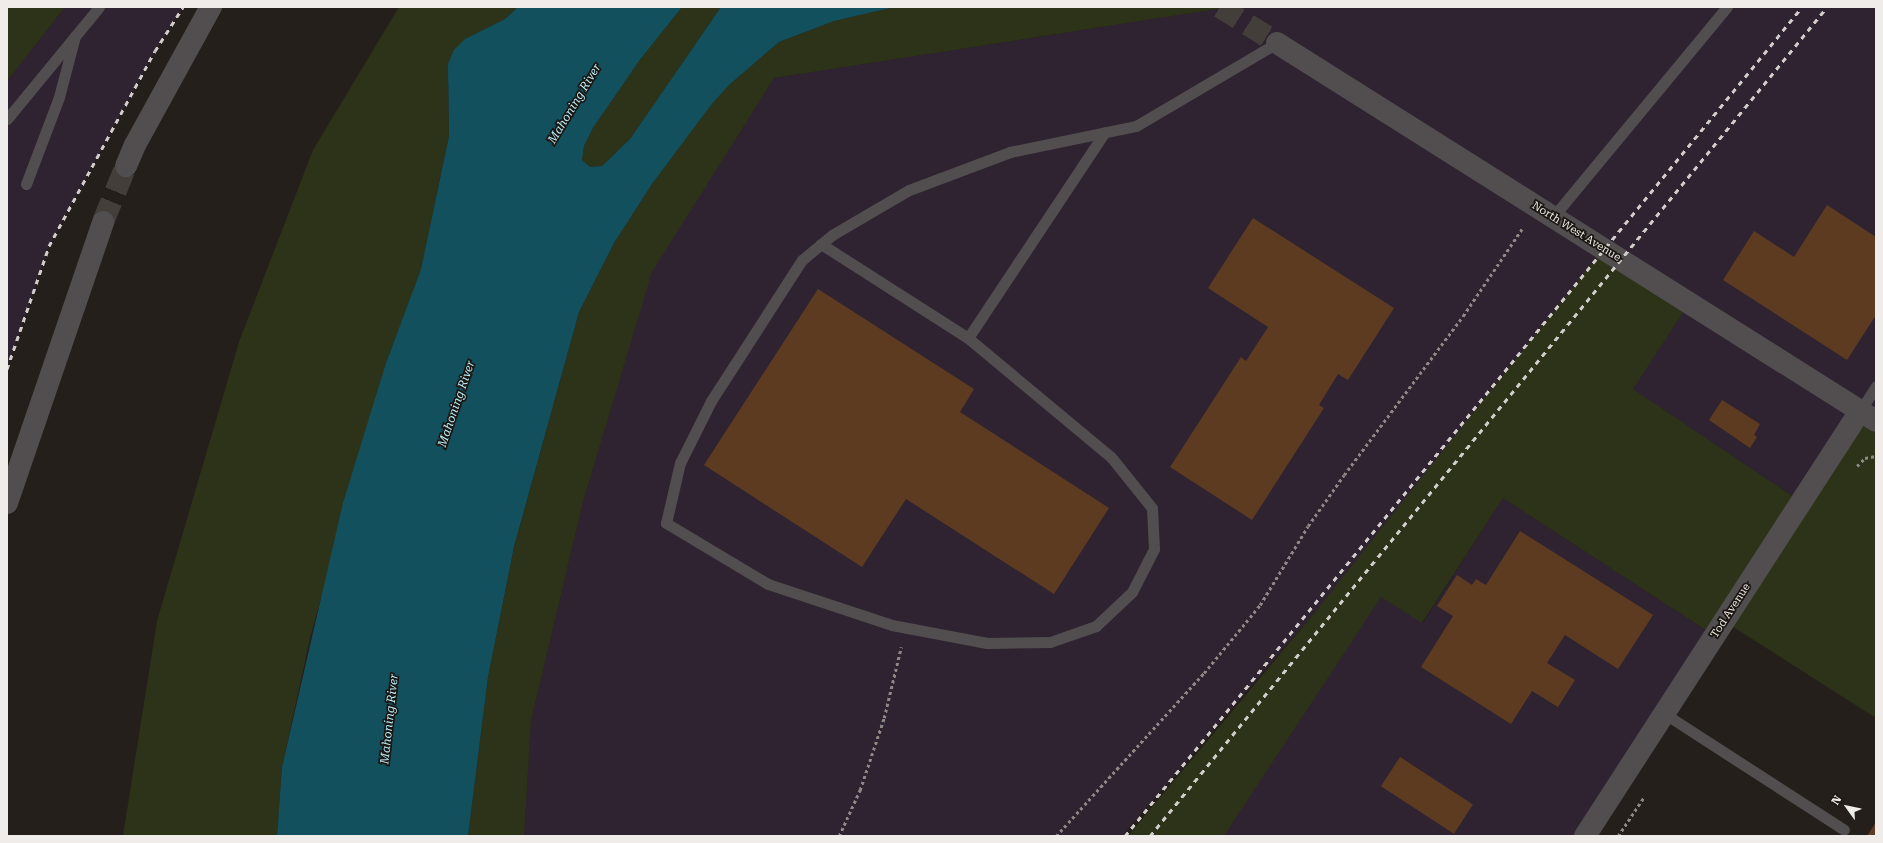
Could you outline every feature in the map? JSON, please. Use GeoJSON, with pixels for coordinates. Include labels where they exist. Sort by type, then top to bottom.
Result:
{"type":"FeatureCollection","features":[{"type":"Feature","properties":{"kind":"street"},"geometry":{"type":"LineString","coordinates":[[126,166],[135,145],[210,7]]}},
{"type":"Feature","properties":{"kind":"street","name":"North West Avenue"},"geometry":{"type":"LineString","coordinates":[[1277,43],[1868,416]]}},
{"type":"Feature","properties":{"kind":"street"},"geometry":{"type":"LineString","coordinates":[[7,503],[103,222]]}},
{"type":"Feature","properties":{"kind":"street","name":"Tod Avenue"},"geometry":{"type":"LineString","coordinates":[[1586,836],[1664,714],[1868,416]]}},
{"type":"Feature","properties":{"kind":"lane"},"geometry":{"type":"LineString","coordinates":[[7,118],[99,7]]}},
{"type":"Feature","properties":{"kind":"lane"},"geometry":{"type":"LineString","coordinates":[[1545,212],[1727,7]]}},
{"type":"Feature","properties":{"kind":"lane"},"geometry":{"type":"LineString","coordinates":[[26,184],[59,97],[76,36]]}},
{"type":"Feature","properties":{"kind":"lane"},"geometry":{"type":"LineString","coordinates":[[821,244],[968,338],[1111,456],[1152,508],[1154,549],[1132,592],[1096,626],[1050,642],[987,643],[906,628],[768,584],[666,523],[680,464],[711,401],[802,260],[821,244],[909,190],[1010,152],[1136,126],[1277,43]]}},
{"type":"Feature","properties":{"kind":"lane"},"geometry":{"type":"LineString","coordinates":[[968,338],[1105,132]]}},
{"type":"Feature","properties":{"kind":"lane","name":"Tod Avenue"},"geometry":{"type":"LineString","coordinates":[[1868,416],[1876,386]]}},
{"type":"Feature","properties":{"kind":"lane"},"geometry":{"type":"LineString","coordinates":[[1664,714],[1844,830]]}},
{"type":"Feature","properties":{"kind":"path"},"geometry":{"type":"LineString","coordinates":[[1056,836],[1204,673],[1260,605],[1335,487],[1463,316],[1545,212]]}},
{"type":"Feature","properties":{"kind":"path"},"geometry":{"type":"LineString","coordinates":[[839,836],[860,790],[884,718],[906,628]]}},
{"type":"Feature","properties":{"kind":"shaded area"},"geometry":{"type":"Polygon","coordinates":[[[65,7],[183,7],[155,51],[49,246],[7,369],[7,81],[65,7]]]}},
{"type":"Feature","properties":{"kind":"shaded area"},"geometry":{"type":"Polygon","coordinates":[[[1230,7],[1876,7],[1876,421],[1801,502],[1632,389],[1689,303],[1316,611],[1122,836],[524,836],[531,721],[583,502],[652,271],[774,78],[1230,7]]]}},
{"type":"Feature","properties":{"kind":"shaded area"},"geometry":{"type":"Polygon","coordinates":[[[1503,498],[1715,636],[1585,836],[1224,836],[1381,596],[1423,623],[1503,498]]]}},
{"type":"Feature","properties":{"kind":"green space"},"geometry":{"type":"Polygon","coordinates":[[[7,7],[65,7],[7,81],[7,7]]]}},
{"type":"Feature","properties":{"kind":"green space"},"geometry":{"type":"Polygon","coordinates":[[[399,7],[518,7],[505,19],[465,39],[448,84],[449,136],[421,269],[386,363],[310,638],[282,767],[277,836],[123,836],[157,621],[239,342],[313,150],[399,7]]]}},
{"type":"Feature","properties":{"kind":"green space"},"geometry":{"type":"Polygon","coordinates":[[[682,7],[721,7],[630,139],[602,166],[589,167],[582,160],[584,146],[593,128],[639,61],[682,7]]]}},
{"type":"Feature","properties":{"kind":"green space"},"geometry":{"type":"Polygon","coordinates":[[[895,7],[1230,7],[774,78],[652,272],[583,502],[531,721],[524,836],[468,836],[488,677],[514,548],[579,312],[614,243],[652,184],[711,105],[729,85],[779,42],[834,21],[895,7]]]}},
{"type":"Feature","properties":{"kind":"green space"},"geometry":{"type":"Polygon","coordinates":[[[1603,249],[1689,303],[1633,389],[1801,502],[1860,411],[1876,421],[1876,718],[1724,621],[1715,636],[1503,498],[1422,623],[1381,597],[1224,836],[1128,836],[1316,611],[1603,249]]]}},
{"type":"Feature","properties":{"kind":"water","name":"Mahoning River"},"geometry":{"type":"Polygon","coordinates":[[[518,7],[682,7],[639,61],[593,128],[584,146],[582,160],[590,167],[602,166],[630,139],[721,7],[895,7],[834,21],[779,42],[729,85],[711,105],[652,184],[614,243],[579,312],[514,547],[488,677],[468,836],[277,836],[282,767],[343,503],[386,363],[421,269],[449,136],[448,64],[454,50],[465,39],[505,19],[518,7]]]}},
{"type":"Feature","properties":{"kind":"building"},"geometry":{"type":"Polygon","coordinates":[[[1827,205],[1876,237],[1876,315],[1847,360],[1723,280],[1754,231],[1794,257],[1827,205]]]}},
{"type":"Feature","properties":{"kind":"building"},"geometry":{"type":"Polygon","coordinates":[[[1253,218],[1394,308],[1348,380],[1338,374],[1319,405],[1324,408],[1252,520],[1170,467],[1241,357],[1246,361],[1268,327],[1208,288],[1253,218]]]}},
{"type":"Feature","properties":{"kind":"building"},"geometry":{"type":"Polygon","coordinates":[[[818,289],[974,389],[960,412],[1109,508],[1054,594],[906,499],[862,567],[704,465],[818,289]]]}},
{"type":"Feature","properties":{"kind":"building"},"geometry":{"type":"Polygon","coordinates":[[[1722,400],[1760,424],[1754,435],[1757,437],[1750,448],[1709,420],[1722,400]]]}},
{"type":"Feature","properties":{"kind":"building"},"geometry":{"type":"Polygon","coordinates":[[[1520,531],[1653,615],[1618,669],[1565,635],[1547,663],[1575,680],[1558,707],[1532,691],[1511,724],[1421,667],[1453,616],[1437,606],[1457,575],[1472,585],[1476,579],[1486,585],[1520,531]]]}},
{"type":"Feature","properties":{"kind":"building"},"geometry":{"type":"Polygon","coordinates":[[[1400,757],[1473,804],[1454,834],[1381,786],[1400,757]]]}},
{"type":"Feature","properties":{"kind":"building"},"geometry":{"type":"Polygon","coordinates":[[[1876,822],[1876,836],[1867,836],[1876,822]]]}},
{"type":"Feature","properties":{"kind":"tunnel"},"geometry":{"type":"LineString","coordinates":[[1220,7],[1277,43]]}},
{"type":"Feature","properties":{"kind":"tunnel"},"geometry":{"type":"LineString","coordinates":[[103,222],[126,166]]}},
{"type":"Feature","properties":{"kind":"railway"},"geometry":{"type":"LineString","coordinates":[[7,369],[49,246],[155,51],[183,7]]}},
{"type":"Feature","properties":{"kind":"railway"},"geometry":{"type":"LineString","coordinates":[[1125,836],[1802,7]]}},
{"type":"Feature","properties":{"kind":"railway"},"geometry":{"type":"LineString","coordinates":[[1150,836],[1827,7]]}}]}
